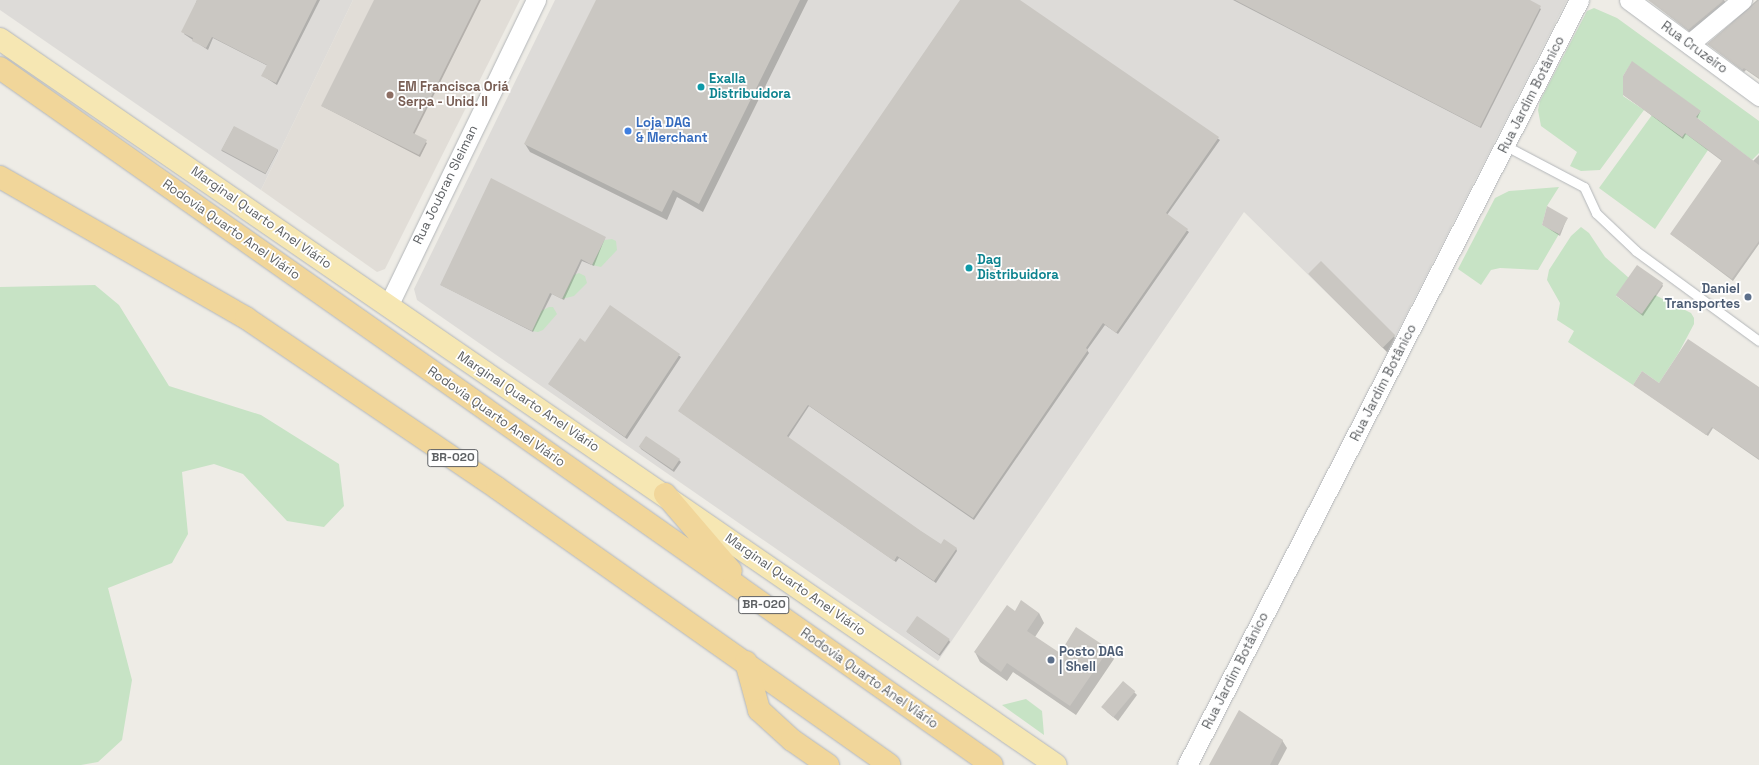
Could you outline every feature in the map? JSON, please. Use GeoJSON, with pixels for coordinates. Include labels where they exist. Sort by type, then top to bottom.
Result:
{"type":"FeatureCollection","features":[{"type":"Feature","properties":{"kind":"highway","name":"Rodovia Quarto Anel Viário"},"geometry":{"type":"LineString","coordinates":[[0,68],[992,765]]}},
{"type":"Feature","properties":{"kind":"highway","name":"BR-020"},"geometry":{"type":"LineString","coordinates":[[0,177],[246,318],[746,662],[889,765]]}},
{"type":"Feature","properties":{"kind":"highway"},"geometry":{"type":"LineString","coordinates":[[665,494],[759,601]]}},
{"type":"Feature","properties":{"kind":"highway"},"geometry":{"type":"LineString","coordinates":[[746,662],[759,710],[792,740],[828,765]]}},
{"type":"Feature","properties":{"kind":"main road","name":"Marginal Quarto Anel Viário"},"geometry":{"type":"LineString","coordinates":[[0,38],[388,306],[665,494],[1056,765]]}},
{"type":"Feature","properties":{"kind":"street","name":"Rua Joubran Sleiman"},"geometry":{"type":"LineString","coordinates":[[388,306],[536,0]]}},
{"type":"Feature","properties":{"kind":"street","name":"Rua Jardim Botânico"},"geometry":{"type":"LineString","coordinates":[[1187,765],[1580,0]]}},
{"type":"Feature","properties":{"kind":"street","name":"Rua Cruzeiro"},"geometry":{"type":"LineString","coordinates":[[1629,0],[1759,96]]}},
{"type":"Feature","properties":{"kind":"street"},"geometry":{"type":"LineString","coordinates":[[1689,44],[1742,0]]}},
{"type":"Feature","properties":{"kind":"lane"},"geometry":{"type":"LineString","coordinates":[[1506,146],[1584,187],[1596,213],[1636,252],[1759,341]]}},
{"type":"Feature","properties":{"kind":"shaded area"},"geometry":{"type":"Polygon","coordinates":[[[0,0],[353,0],[261,190],[0,10],[0,0]]]}},
{"type":"Feature","properties":{"kind":"shaded area","name":"EM Francisca Oriá Serpa - Unid. II"},"geometry":{"type":"Polygon","coordinates":[[[353,0],[520,0],[385,269],[377,272],[261,190],[353,0]]]}},
{"type":"Feature","properties":{"kind":"shaded area"},"geometry":{"type":"Polygon","coordinates":[[[555,0],[1567,0],[1387,352],[1244,212],[938,661],[417,300],[414,289],[555,0]]]}},
{"type":"Feature","properties":{"kind":"green space"},"geometry":{"type":"Polygon","coordinates":[[[1594,8],[1617,18],[1759,121],[1759,153],[1752,160],[1696,117],[1700,111],[1632,62],[1623,76],[1623,96],[1644,110],[1600,170],[1581,171],[1570,166],[1577,152],[1541,126],[1538,110],[1540,101],[1587,11],[1594,8]]]}},
{"type":"Feature","properties":{"kind":"green space"},"geometry":{"type":"Polygon","coordinates":[[[1652,115],[1682,137],[1685,133],[1708,150],[1655,229],[1599,188],[1652,115]]]}},
{"type":"Feature","properties":{"kind":"green space"},"geometry":{"type":"Polygon","coordinates":[[[1559,187],[1547,206],[1542,225],[1559,234],[1538,270],[1500,268],[1491,270],[1481,285],[1458,269],[1495,198],[1509,191],[1559,187]]]}},
{"type":"Feature","properties":{"kind":"green space"},"geometry":{"type":"Polygon","coordinates":[[[1581,227],[1589,233],[1605,257],[1629,278],[1616,296],[1641,314],[1655,295],[1691,313],[1694,318],[1694,324],[1678,354],[1659,383],[1642,371],[1633,385],[1568,342],[1574,331],[1557,320],[1560,303],[1547,280],[1549,270],[1571,236],[1581,227]]]}},
{"type":"Feature","properties":{"kind":"green space"},"geometry":{"type":"Polygon","coordinates":[[[612,239],[616,241],[617,250],[601,267],[592,265],[604,240],[612,239]]]}},
{"type":"Feature","properties":{"kind":"green space"},"geometry":{"type":"Polygon","coordinates":[[[579,273],[585,276],[587,283],[574,296],[562,299],[574,275],[579,273]]]}},
{"type":"Feature","properties":{"kind":"green space"},"geometry":{"type":"Polygon","coordinates":[[[95,285],[119,305],[169,386],[261,415],[339,464],[344,506],[324,527],[287,521],[243,474],[214,464],[182,472],[188,534],[172,563],[108,588],[132,680],[122,740],[98,762],[81,765],[0,765],[0,287],[95,285]]]}},
{"type":"Feature","properties":{"kind":"green space"},"geometry":{"type":"Polygon","coordinates":[[[549,307],[553,307],[557,314],[543,330],[538,332],[532,331],[541,311],[549,307]]]}},
{"type":"Feature","properties":{"kind":"green space"},"geometry":{"type":"Polygon","coordinates":[[[1026,699],[1042,711],[1044,735],[1002,705],[1026,699]]]}},
{"type":"Feature","properties":{"kind":"building"},"geometry":{"type":"Polygon","coordinates":[[[197,0],[317,0],[276,83],[261,76],[267,65],[212,37],[206,48],[192,41],[193,38],[181,32],[197,0]]]}},
{"type":"Feature","properties":{"kind":"building"},"geometry":{"type":"Polygon","coordinates":[[[374,0],[479,0],[413,133],[427,140],[419,155],[321,106],[374,0]]]}},
{"type":"Feature","properties":{"kind":"building"},"geometry":{"type":"Polygon","coordinates":[[[596,0],[800,0],[699,204],[673,190],[662,212],[524,144],[596,0]]]}},
{"type":"Feature","properties":{"kind":"building","name":"Dag Distribuidora"},"geometry":{"type":"Polygon","coordinates":[[[960,0],[1020,0],[1219,137],[1166,213],[1188,229],[1116,333],[1103,323],[1086,348],[1088,350],[973,518],[808,405],[787,436],[921,531],[941,544],[944,539],[957,548],[934,581],[897,556],[894,561],[678,411],[960,0]]]}},
{"type":"Feature","properties":{"kind":"building"},"geometry":{"type":"Polygon","coordinates":[[[1235,0],[1530,0],[1541,6],[1480,127],[1235,0]]]}},
{"type":"Feature","properties":{"kind":"building"},"geometry":{"type":"Polygon","coordinates":[[[1648,0],[1722,0],[1723,1],[1688,30],[1648,0]]]}},
{"type":"Feature","properties":{"kind":"building"},"geometry":{"type":"Polygon","coordinates":[[[1759,0],[1759,78],[1744,68],[1742,70],[1707,44],[1759,0]]]}},
{"type":"Feature","properties":{"kind":"building"},"geometry":{"type":"Polygon","coordinates":[[[1632,61],[1701,111],[1696,117],[1759,165],[1759,241],[1732,279],[1670,234],[1722,160],[1685,133],[1682,137],[1623,95],[1623,76],[1632,61]]]}},
{"type":"Feature","properties":{"kind":"building"},"geometry":{"type":"Polygon","coordinates":[[[234,126],[278,149],[265,173],[221,150],[234,126]]]}},
{"type":"Feature","properties":{"kind":"building"},"geometry":{"type":"Polygon","coordinates":[[[491,178],[606,237],[592,265],[581,259],[562,299],[550,293],[532,331],[440,285],[491,178]]]}},
{"type":"Feature","properties":{"kind":"building"},"geometry":{"type":"Polygon","coordinates":[[[1547,206],[1568,218],[1559,234],[1542,225],[1547,206]]]}},
{"type":"Feature","properties":{"kind":"building"},"geometry":{"type":"Polygon","coordinates":[[[1321,261],[1395,335],[1383,348],[1308,274],[1321,261]]]}},
{"type":"Feature","properties":{"kind":"building"},"geometry":{"type":"Polygon","coordinates":[[[1637,265],[1663,283],[1642,314],[1616,295],[1637,265]]]}},
{"type":"Feature","properties":{"kind":"building"},"geometry":{"type":"Polygon","coordinates":[[[610,305],[680,354],[625,437],[548,384],[580,338],[585,342],[610,305]]]}},
{"type":"Feature","properties":{"kind":"building"},"geometry":{"type":"Polygon","coordinates":[[[1688,339],[1759,387],[1759,459],[1712,427],[1706,435],[1633,385],[1642,371],[1659,383],[1688,339]]]}},
{"type":"Feature","properties":{"kind":"building"},"geometry":{"type":"Polygon","coordinates":[[[646,436],[680,459],[673,470],[639,447],[646,436]]]}},
{"type":"Feature","properties":{"kind":"building"},"geometry":{"type":"Polygon","coordinates":[[[1021,600],[1039,613],[1027,631],[1060,653],[1076,627],[1109,649],[1070,706],[1007,663],[1001,672],[974,652],[1007,605],[1015,611],[1021,600]]]}},
{"type":"Feature","properties":{"kind":"building"},"geometry":{"type":"Polygon","coordinates":[[[917,616],[950,639],[939,655],[906,632],[917,616]]]}},
{"type":"Feature","properties":{"kind":"building"},"geometry":{"type":"Polygon","coordinates":[[[1123,681],[1135,691],[1113,717],[1101,707],[1123,681]]]}},
{"type":"Feature","properties":{"kind":"building"},"geometry":{"type":"Polygon","coordinates":[[[1239,710],[1283,740],[1270,765],[1209,765],[1239,710]]]}},
{"type":"Feature","properties":{"kind":"place","name":"Exalla Distribuidora"},"geometry":{"type":"Point","coordinates":[701,87]}},
{"type":"Feature","properties":{"kind":"place","name":"EM Francisca Oriá Serpa - Unid. II"},"geometry":{"type":"Point","coordinates":[390,95]}},
{"type":"Feature","properties":{"kind":"place","name":"Loja DAG & Merchant"},"geometry":{"type":"Point","coordinates":[628,131]}},
{"type":"Feature","properties":{"kind":"place","name":"Dag Distribuidora"},"geometry":{"type":"Point","coordinates":[969,268]}},
{"type":"Feature","properties":{"kind":"place","name":"Daniel Transportes"},"geometry":{"type":"Point","coordinates":[1748,297]}},
{"type":"Feature","properties":{"kind":"place","name":"Posto DAG | Shell"},"geometry":{"type":"Point","coordinates":[1051,660]}}]}
